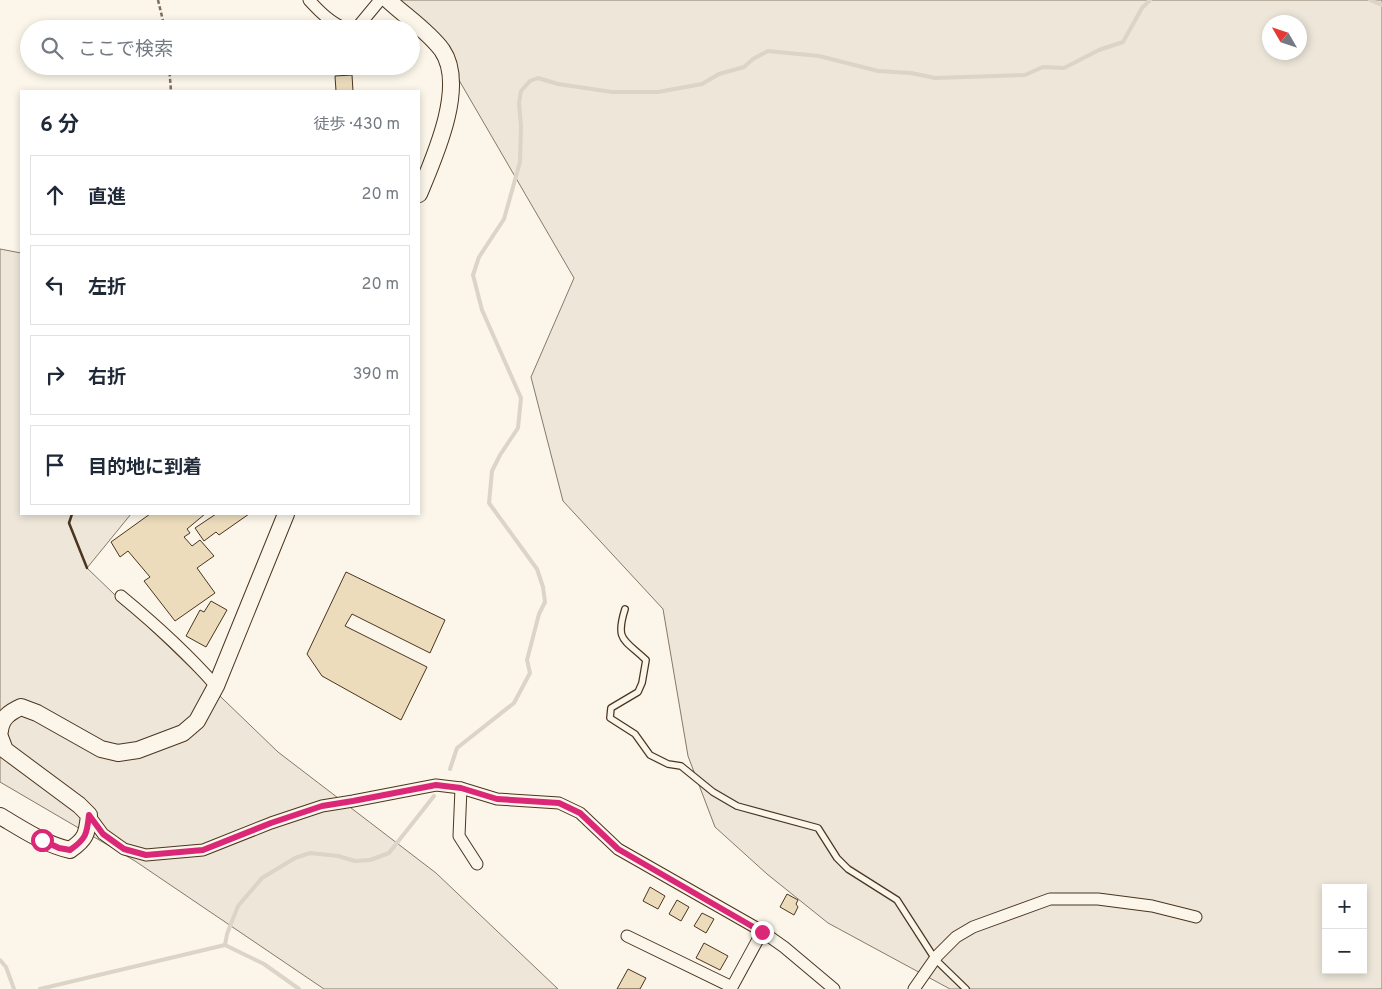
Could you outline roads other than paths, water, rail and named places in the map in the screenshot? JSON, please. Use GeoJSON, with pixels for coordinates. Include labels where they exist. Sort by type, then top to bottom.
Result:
{"type":"FeatureCollection","features":[{"type":"Feature","properties":{"kind":"street"},"geometry":{"type":"LineString","coordinates":[[309,0],[330,20]]}},
{"type":"Feature","properties":{"kind":"street"},"geometry":{"type":"LineString","coordinates":[[363,20],[380,0]]}},
{"type":"Feature","properties":{"kind":"street"},"geometry":{"type":"LineString","coordinates":[[388,0],[411,20]]}},
{"type":"Feature","properties":{"kind":"street"},"geometry":{"type":"LineString","coordinates":[[420,28],[443,51],[449,70],[451,90],[439,148],[420,192]]}},
{"type":"Feature","properties":{"kind":"street"},"geometry":{"type":"LineString","coordinates":[[0,731],[1,723],[10,711],[21,707],[37,713],[102,749],[118,753],[138,750],[183,733],[197,721],[216,686],[286,515]]}},
{"type":"Feature","properties":{"kind":"street"},"geometry":{"type":"LineString","coordinates":[[121,596],[158,626],[216,686]]}},
{"type":"Feature","properties":{"kind":"street"},"geometry":{"type":"LineString","coordinates":[[0,738],[5,750],[79,805],[103,834],[124,849],[146,855],[203,850],[271,823],[322,806],[436,785],[461,788],[497,799],[559,803],[580,813],[618,849],[762,932],[784,947],[834,989]]}},
{"type":"Feature","properties":{"kind":"street"},"geometry":{"type":"LineString","coordinates":[[461,788],[459,836],[477,864]]}},
{"type":"Feature","properties":{"kind":"street"},"geometry":{"type":"LineString","coordinates":[[0,816],[42,840],[59,848],[70,850],[87,834],[89,815]]}},
{"type":"Feature","properties":{"kind":"street"},"geometry":{"type":"LineString","coordinates":[[914,989],[935,959],[956,937],[973,927],[1050,899],[1098,898],[1152,906],[1196,917]]}},
{"type":"Feature","properties":{"kind":"street"},"geometry":{"type":"LineString","coordinates":[[627,936],[732,987],[762,932]]}},
{"type":"Feature","properties":{"kind":"lane"},"geometry":{"type":"LineString","coordinates":[[625,609],[620,626],[621,636],[646,660],[642,683],[638,692],[611,708],[610,718],[635,734],[650,754],[668,764],[681,766],[713,792],[737,806],[818,828],[837,858],[848,869],[897,900],[935,959],[966,989]]}},
{"type":"Feature","properties":{"kind":"waterway"},"geometry":{"type":"LineString","coordinates":[[450,769],[457,748],[514,703],[530,673],[527,660],[539,614],[545,602],[543,587],[537,569],[489,503],[492,471],[518,428],[521,398],[482,310],[473,275],[479,257],[504,219],[520,162],[521,126],[519,103],[521,91],[530,81],[538,78],[558,84],[612,92],[658,92],[702,84],[719,74],[744,67],[753,59],[768,51],[819,56],[878,71],[911,73],[935,78],[1025,75],[1043,67],[1064,68],[1099,50],[1123,42],[1142,8],[1150,0]]}},
{"type":"Feature","properties":{"kind":"waterway"},"geometry":{"type":"LineString","coordinates":[[1370,0],[1382,5]]}},
{"type":"Feature","properties":{"kind":"waterway"},"geometry":{"type":"LineString","coordinates":[[225,945],[227,934],[238,906],[262,878],[295,858],[310,853],[338,856],[355,861],[370,860],[389,853],[434,796]]}},
{"type":"Feature","properties":{"kind":"waterway"},"geometry":{"type":"LineString","coordinates":[[40,989],[225,945],[264,964],[299,989]]}},
{"type":"Feature","properties":{"kind":"waterway"},"geometry":{"type":"LineString","coordinates":[[0,960],[6,967],[14,989]]}}]}
